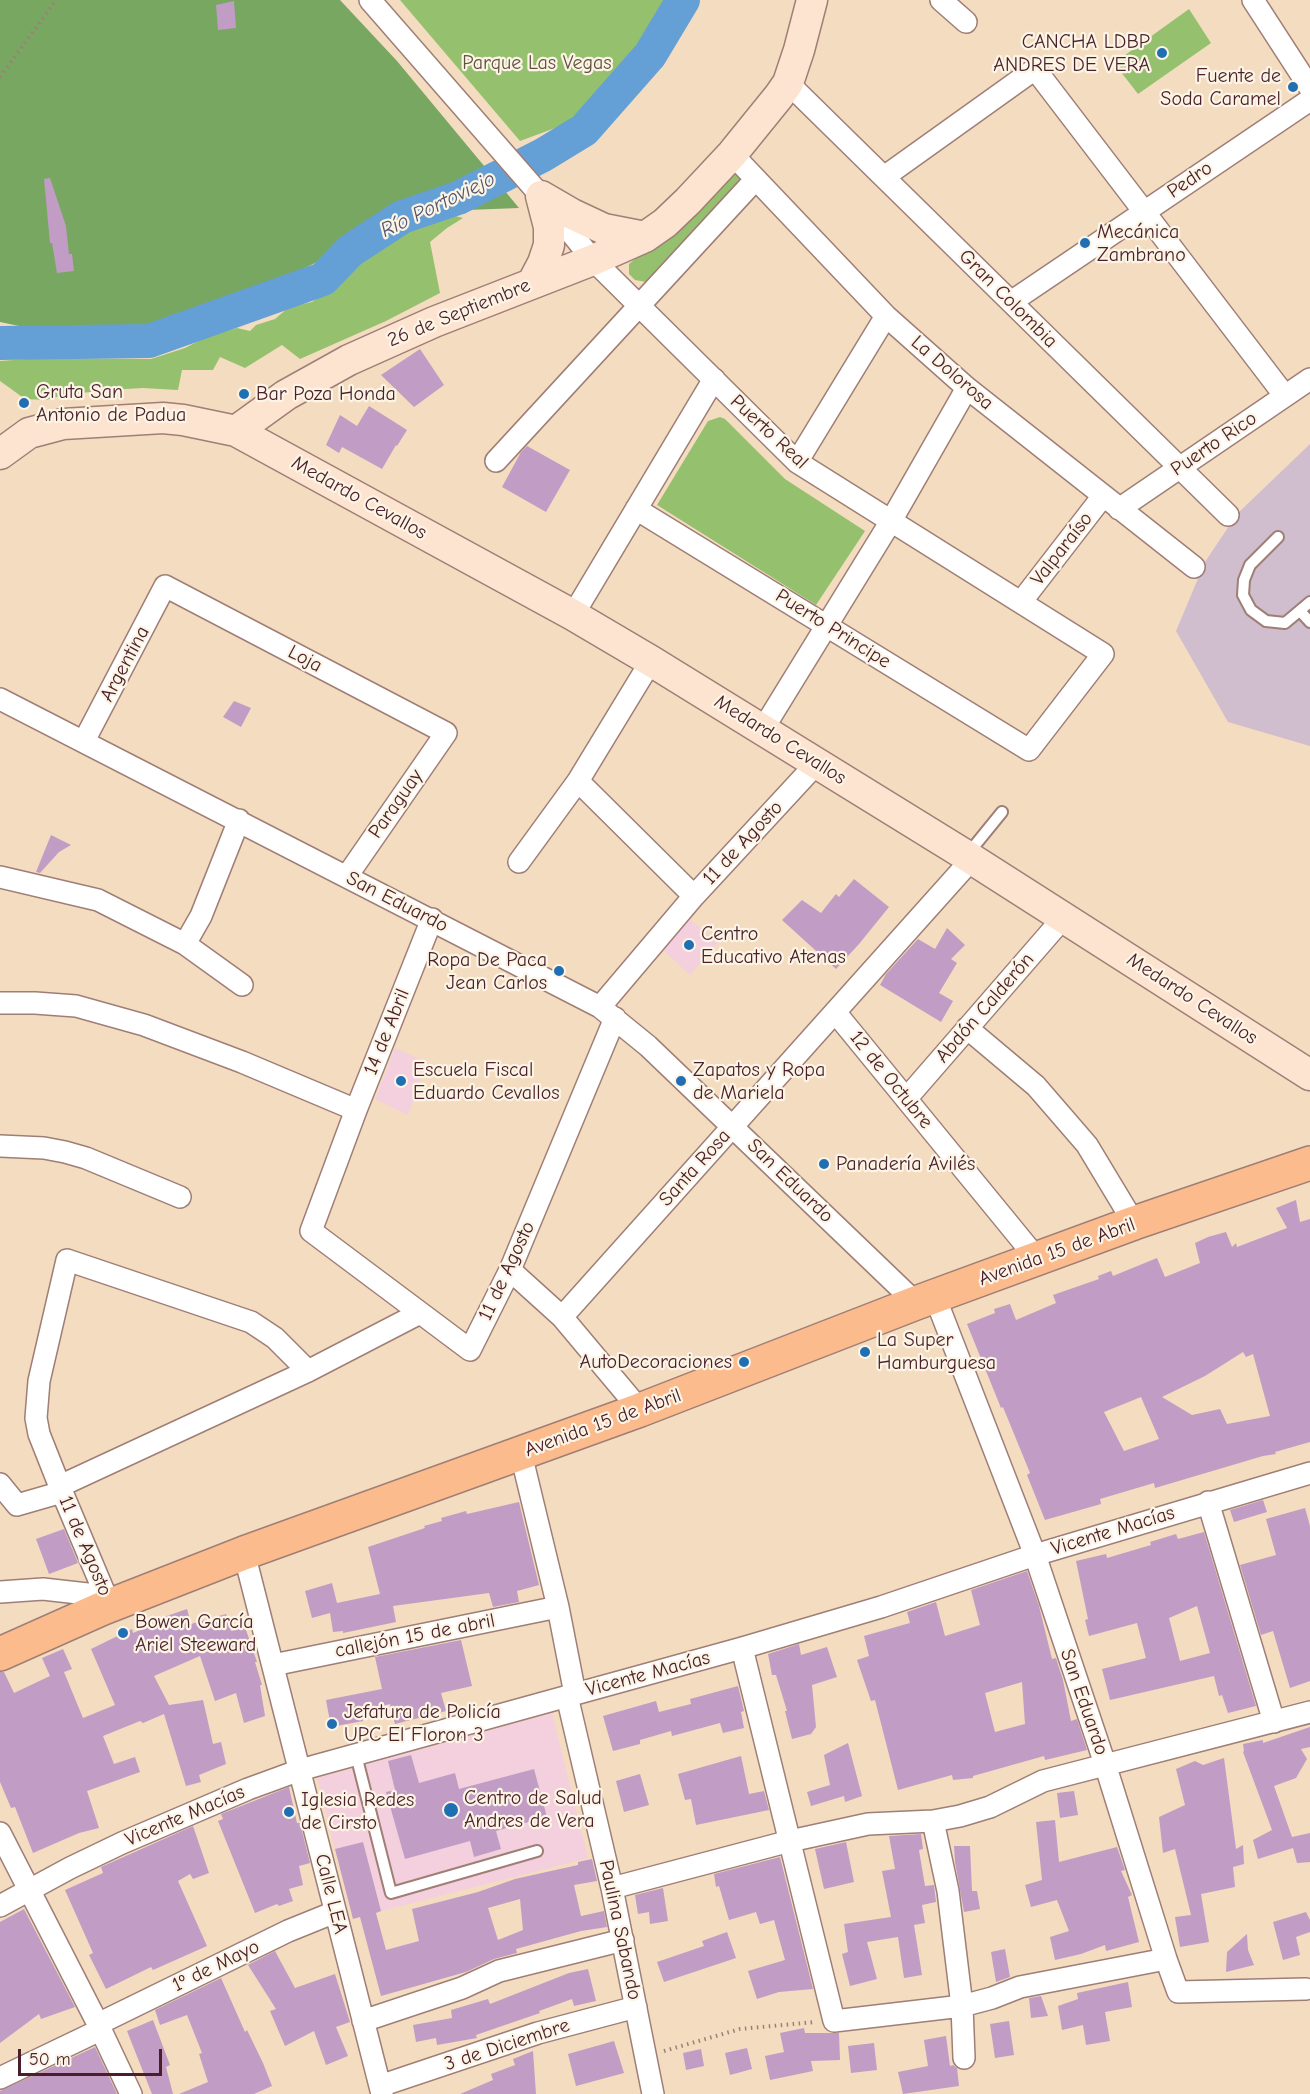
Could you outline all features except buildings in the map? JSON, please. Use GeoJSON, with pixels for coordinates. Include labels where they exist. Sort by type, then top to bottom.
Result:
{"type":"FeatureCollection","features":[{"type":"Feature","properties":{"kind":"main road","name":"Avenida 15 de Abril"},"geometry":{"type":"LineString","coordinates":[[0,1654],[108,1601],[640,1410],[1134,1223],[1310,1163]]}},
{"type":"Feature","properties":{"kind":"street","name":"Puerto Real"},"geometry":{"type":"LineString","coordinates":[[370,0],[541,196],[593,260],[796,462],[1103,654],[1029,750]]}},
{"type":"Feature","properties":{"kind":"street","name":"26 de Septiembre"},"geometry":{"type":"LineString","coordinates":[[236,431],[286,395],[349,360],[394,339],[645,237],[672,216],[732,154],[766,114],[788,83],[812,0]]}},
{"type":"Feature","properties":{"kind":"street"},"geometry":{"type":"LineString","coordinates":[[941,0],[966,22]]}},
{"type":"Feature","properties":{"kind":"street"},"geometry":{"type":"LineString","coordinates":[[1253,0],[1310,88]]}},
{"type":"Feature","properties":{"kind":"street"},"geometry":{"type":"LineString","coordinates":[[884,177],[1035,69],[1285,396]]}},
{"type":"Feature","properties":{"kind":"street","name":"Gran Colombia"},"geometry":{"type":"LineString","coordinates":[[788,83],[1228,515]]}},
{"type":"Feature","properties":{"kind":"street","name":"Pedro"},"geometry":{"type":"LineString","coordinates":[[1011,302],[1310,100]]}},
{"type":"Feature","properties":{"kind":"street","name":"La Dolorosa"},"geometry":{"type":"LineString","coordinates":[[732,154],[886,316],[967,388],[1194,567]]}},
{"type":"Feature","properties":{"kind":"street"},"geometry":{"type":"LineString","coordinates":[[496,461],[755,180]]}},
{"type":"Feature","properties":{"kind":"street"},"geometry":{"type":"LineString","coordinates":[[541,196],[604,229],[645,237]]}},
{"type":"Feature","properties":{"kind":"street"},"geometry":{"type":"LineString","coordinates":[[533,282],[549,245],[549,227],[541,196]]}},
{"type":"Feature","properties":{"kind":"street"},"geometry":{"type":"LineString","coordinates":[[796,462],[886,316]]}},
{"type":"Feature","properties":{"kind":"street","name":"Puerto Rico"},"geometry":{"type":"LineString","coordinates":[[1112,502],[1179,468],[1310,379]]}},
{"type":"Feature","properties":{"kind":"street"},"geometry":{"type":"LineString","coordinates":[[573,615],[714,380]]}},
{"type":"Feature","properties":{"kind":"street"},"geometry":{"type":"LineString","coordinates":[[763,729],[891,521],[967,388]]}},
{"type":"Feature","properties":{"kind":"street"},"geometry":{"type":"LineString","coordinates":[[0,454],[29,433],[63,424],[163,418],[236,431]]}},
{"type":"Feature","properties":{"kind":"street","name":"Medardo Cevallos"},"geometry":{"type":"LineString","coordinates":[[236,431],[573,615],[651,661],[970,857],[1310,1075]]}},
{"type":"Feature","properties":{"kind":"street","name":"Valparaíso"},"geometry":{"type":"LineString","coordinates":[[1021,602],[1112,502]]}},
{"type":"Feature","properties":{"kind":"street","name":"Puerto Principe"},"geometry":{"type":"LineString","coordinates":[[636,509],[1029,750]]}},
{"type":"Feature","properties":{"kind":"street","name":"Loja"},"geometry":{"type":"LineString","coordinates":[[165,586],[446,733]]}},
{"type":"Feature","properties":{"kind":"street","name":"Argentina"},"geometry":{"type":"LineString","coordinates":[[84,741],[165,586]]}},
{"type":"Feature","properties":{"kind":"street"},"geometry":{"type":"LineString","coordinates":[[519,862],[579,781],[651,661]]}},
{"type":"Feature","properties":{"kind":"street","name":"San Eduardo"},"geometry":{"type":"LineString","coordinates":[[0,699],[432,919],[607,1012],[648,1046],[926,1300],[1035,1555],[1178,1992],[1306,1989]]}},
{"type":"Feature","properties":{"kind":"street","name":"Paraguay"},"geometry":{"type":"LineString","coordinates":[[347,876],[446,733]]}},
{"type":"Feature","properties":{"kind":"street","name":"11 de Agosto"},"geometry":{"type":"LineString","coordinates":[[61,1489],[308,1371],[420,1313],[470,1350],[510,1270],[607,1012],[694,896],[817,763]]}},
{"type":"Feature","properties":{"kind":"street"},"geometry":{"type":"LineString","coordinates":[[579,781],[694,896]]}},
{"type":"Feature","properties":{"kind":"street"},"geometry":{"type":"LineString","coordinates":[[185,944],[201,916],[239,820]]}},
{"type":"Feature","properties":{"kind":"street","name":"Santa Rosa"},"geometry":{"type":"LineString","coordinates":[[562,1317],[835,1012],[970,857]]}},
{"type":"Feature","properties":{"kind":"street"},"geometry":{"type":"LineString","coordinates":[[0,877],[98,900],[176,942],[185,944],[242,985]]}},
{"type":"Feature","properties":{"kind":"street","name":"Abdón Calderón"},"geometry":{"type":"LineString","coordinates":[[906,1099],[1064,917]]}},
{"type":"Feature","properties":{"kind":"street","name":"14 de Abril"},"geometry":{"type":"LineString","coordinates":[[420,1313],[311,1232],[356,1110],[432,919]]}},
{"type":"Feature","properties":{"kind":"street"},"geometry":{"type":"LineString","coordinates":[[0,1003],[76,1006],[144,1025],[242,1062],[356,1110]]}},
{"type":"Feature","properties":{"kind":"street","name":"12 de Octubre"},"geometry":{"type":"LineString","coordinates":[[835,1012],[1038,1260]]}},
{"type":"Feature","properties":{"kind":"street"},"geometry":{"type":"LineString","coordinates":[[967,1029],[1036,1086],[1087,1145],[1134,1223]]}},
{"type":"Feature","properties":{"kind":"street"},"geometry":{"type":"LineString","coordinates":[[0,1146],[44,1148],[65,1152],[86,1158],[180,1197]]}},
{"type":"Feature","properties":{"kind":"street","name":"11 de Agosto"},"geometry":{"type":"LineString","coordinates":[[108,1601],[39,1434],[36,1402],[39,1381],[67,1260],[251,1322],[275,1338],[308,1371]]}},
{"type":"Feature","properties":{"kind":"street"},"geometry":{"type":"LineString","coordinates":[[510,1270],[562,1317],[640,1410]]}},
{"type":"Feature","properties":{"kind":"street","name":"Paulina Sabando"},"geometry":{"type":"LineString","coordinates":[[520,1454],[558,1607],[571,1695],[653,2094]]}},
{"type":"Feature","properties":{"kind":"street","name":"Vicente Macías"},"geometry":{"type":"LineString","coordinates":[[0,1906],[122,1843],[182,1816],[300,1770],[742,1648],[880,1607],[1035,1555],[1310,1473]]}},
{"type":"Feature","properties":{"kind":"street"},"geometry":{"type":"LineString","coordinates":[[0,1484],[17,1505],[61,1489]]}},
{"type":"Feature","properties":{"kind":"street"},"geometry":{"type":"LineString","coordinates":[[1208,1502],[1274,1722]]}},
{"type":"Feature","properties":{"kind":"street","name":"Calle LEA"},"geometry":{"type":"LineString","coordinates":[[244,1553],[381,2090]]}},
{"type":"Feature","properties":{"kind":"street"},"geometry":{"type":"LineString","coordinates":[[0,1592],[43,1588],[108,1601]]}},
{"type":"Feature","properties":{"kind":"street","name":"callejón 15 de abril"},"geometry":{"type":"LineString","coordinates":[[273,1665],[558,1607]]}},
{"type":"Feature","properties":{"kind":"street"},"geometry":{"type":"LineString","coordinates":[[742,1648],[834,2020],[962,2006],[1020,1987],[1166,1959]]}},
{"type":"Feature","properties":{"kind":"street"},"geometry":{"type":"LineString","coordinates":[[612,1888],[790,1841],[868,1824],[933,1821],[960,1816],[990,1807],[1043,1781],[1310,1712]]}},
{"type":"Feature","properties":{"kind":"street"},"geometry":{"type":"LineString","coordinates":[[933,1821],[948,1891],[962,2006],[964,2058]]}},
{"type":"Feature","properties":{"kind":"street"},"geometry":{"type":"LineString","coordinates":[[0,1833],[131,2094]]}},
{"type":"Feature","properties":{"kind":"street","name":"1º de Mayo"},"geometry":{"type":"LineString","coordinates":[[0,2078],[288,1931],[335,1912]]}},
{"type":"Feature","properties":{"kind":"street"},"geometry":{"type":"LineString","coordinates":[[363,2021],[462,1988],[499,1971],[623,1940]]}},
{"type":"Feature","properties":{"kind":"street","name":"3 de Diciembre"},"geometry":{"type":"LineString","coordinates":[[381,2090],[538,2033],[636,2007]]}},
{"type":"Feature","properties":{"kind":"lane"},"geometry":{"type":"LineString","coordinates":[[1278,537],[1250,565],[1244,580],[1243,595],[1251,610],[1266,621],[1285,623],[1310,602]]}},
{"type":"Feature","properties":{"kind":"lane"},"geometry":{"type":"LineString","coordinates":[[1300,611],[1310,622]]}},
{"type":"Feature","properties":{"kind":"lane"},"geometry":{"type":"LineString","coordinates":[[970,857],[1002,812]]}},
{"type":"Feature","properties":{"kind":"lane"},"geometry":{"type":"LineString","coordinates":[[356,1755],[391,1893],[537,1851]]}},
{"type":"Feature","properties":{"kind":"path"},"geometry":{"type":"LineString","coordinates":[[0,77],[56,0]]}},
{"type":"Feature","properties":{"kind":"path"},"geometry":{"type":"LineString","coordinates":[[646,2056],[740,2029],[834,2020]]}},
{"type":"Feature","properties":{"kind":"shaded area"},"geometry":{"type":"Polygon","coordinates":[[[1310,444],[1310,746],[1228,722],[1176,631],[1205,562],[1237,514],[1310,444]]]}},
{"type":"Feature","properties":{"kind":"shaded area","name":"Centro Educativo Atenas"},"geometry":{"type":"Polygon","coordinates":[[[686,916],[718,943],[690,975],[660,947],[686,916]]]}},
{"type":"Feature","properties":{"kind":"shaded area","name":"Escuela Fiscal Eduardo Cevallos"},"geometry":{"type":"Polygon","coordinates":[[[395,1048],[427,1062],[408,1115],[375,1099],[395,1048]]]}},
{"type":"Feature","properties":{"kind":"shaded area","name":"Centro de Salud Andres de Vera"},"geometry":{"type":"Polygon","coordinates":[[[552,1713],[588,1858],[381,1911],[363,1842],[335,1849],[317,1778],[552,1713]]]}},
{"type":"Feature","properties":{"kind":"green space"},"geometry":{"type":"Polygon","coordinates":[[[0,0],[340,0],[397,61],[519,208],[389,213],[317,262],[257,291],[145,330],[62,335],[0,322],[0,0]]]}},
{"type":"Feature","properties":{"kind":"green space","name":"Parque Las Vegas"},"geometry":{"type":"Polygon","coordinates":[[[400,0],[668,0],[616,75],[566,124],[520,141],[400,0]]]}},
{"type":"Feature","properties":{"kind":"green space","name":"CANCHA LDBP ANDRES DE VERA"},"geometry":{"type":"Polygon","coordinates":[[[1189,9],[1211,43],[1138,94],[1114,63],[1189,9]]]}},
{"type":"Feature","properties":{"kind":"green space"},"geometry":{"type":"Polygon","coordinates":[[[730,170],[742,180],[646,282],[635,280],[629,274],[629,264],[701,203],[730,170]]]}},
{"type":"Feature","properties":{"kind":"green space"},"geometry":{"type":"Polygon","coordinates":[[[440,212],[463,218],[430,242],[440,293],[386,321],[300,359],[282,345],[245,368],[220,357],[213,370],[182,370],[178,390],[143,388],[108,390],[64,395],[46,400],[25,399],[0,381],[0,361],[39,358],[151,359],[185,348],[208,336],[237,328],[250,331],[256,325],[275,319],[289,307],[312,302],[339,284],[363,251],[440,212]]]}},
{"type":"Feature","properties":{"kind":"green space"},"geometry":{"type":"Polygon","coordinates":[[[720,417],[725,419],[785,479],[865,531],[816,605],[657,505],[708,421],[720,417]]]}},
{"type":"Feature","properties":{"kind":"waterway","name":"Río Portoviejo"},"geometry":{"type":"LineString","coordinates":[[0,343],[149,341],[323,279],[350,251],[402,217],[458,198],[543,155],[584,130],[650,55],[683,0]]}},
{"type":"Feature","properties":{"kind":"place","name":"CANCHA LDBP ANDRES DE VERA"},"geometry":{"type":"Point","coordinates":[1162,53]}},
{"type":"Feature","properties":{"kind":"place","name":"Fuente de Soda Caramel"},"geometry":{"type":"Point","coordinates":[1293,87]}},
{"type":"Feature","properties":{"kind":"place","name":"Mecánica Zambrano"},"geometry":{"type":"Point","coordinates":[1085,243]}},
{"type":"Feature","properties":{"kind":"place","name":"Bar Poza Honda"},"geometry":{"type":"Point","coordinates":[244,394]}},
{"type":"Feature","properties":{"kind":"place","name":"Gruta San Antonio de Padua"},"geometry":{"type":"Point","coordinates":[24,403]}},
{"type":"Feature","properties":{"kind":"place","name":"Centro Educativo Atenas"},"geometry":{"type":"Point","coordinates":[689,945]}},
{"type":"Feature","properties":{"kind":"place","name":"Ropa De Paca Jean Carlos"},"geometry":{"type":"Point","coordinates":[559,971]}},
{"type":"Feature","properties":{"kind":"place","name":"Escuela Fiscal Eduardo Cevallos"},"geometry":{"type":"Point","coordinates":[401,1081]}},
{"type":"Feature","properties":{"kind":"place","name":"Zapatos y Ropa de Mariela"},"geometry":{"type":"Point","coordinates":[681,1081]}},
{"type":"Feature","properties":{"kind":"place","name":"Panadería Avilés"},"geometry":{"type":"Point","coordinates":[824,1164]}},
{"type":"Feature","properties":{"kind":"place","name":"La Super Hamburguesa"},"geometry":{"type":"Point","coordinates":[865,1352]}},
{"type":"Feature","properties":{"kind":"place","name":"AutoDecoraciones"},"geometry":{"type":"Point","coordinates":[744,1362]}},
{"type":"Feature","properties":{"kind":"place","name":"Bowen García Ariel Steeward"},"geometry":{"type":"Point","coordinates":[123,1633]}},
{"type":"Feature","properties":{"kind":"place","name":"Jefatura de Policía UPC El Floron 3"},"geometry":{"type":"Point","coordinates":[332,1724]}},
{"type":"Feature","properties":{"kind":"place","name":"Centro de Salud Andres de Vera"},"geometry":{"type":"Point","coordinates":[451,1810]}},
{"type":"Feature","properties":{"kind":"place","name":"Iglesia Redes de Cirsto"},"geometry":{"type":"Point","coordinates":[289,1812]}}]}
